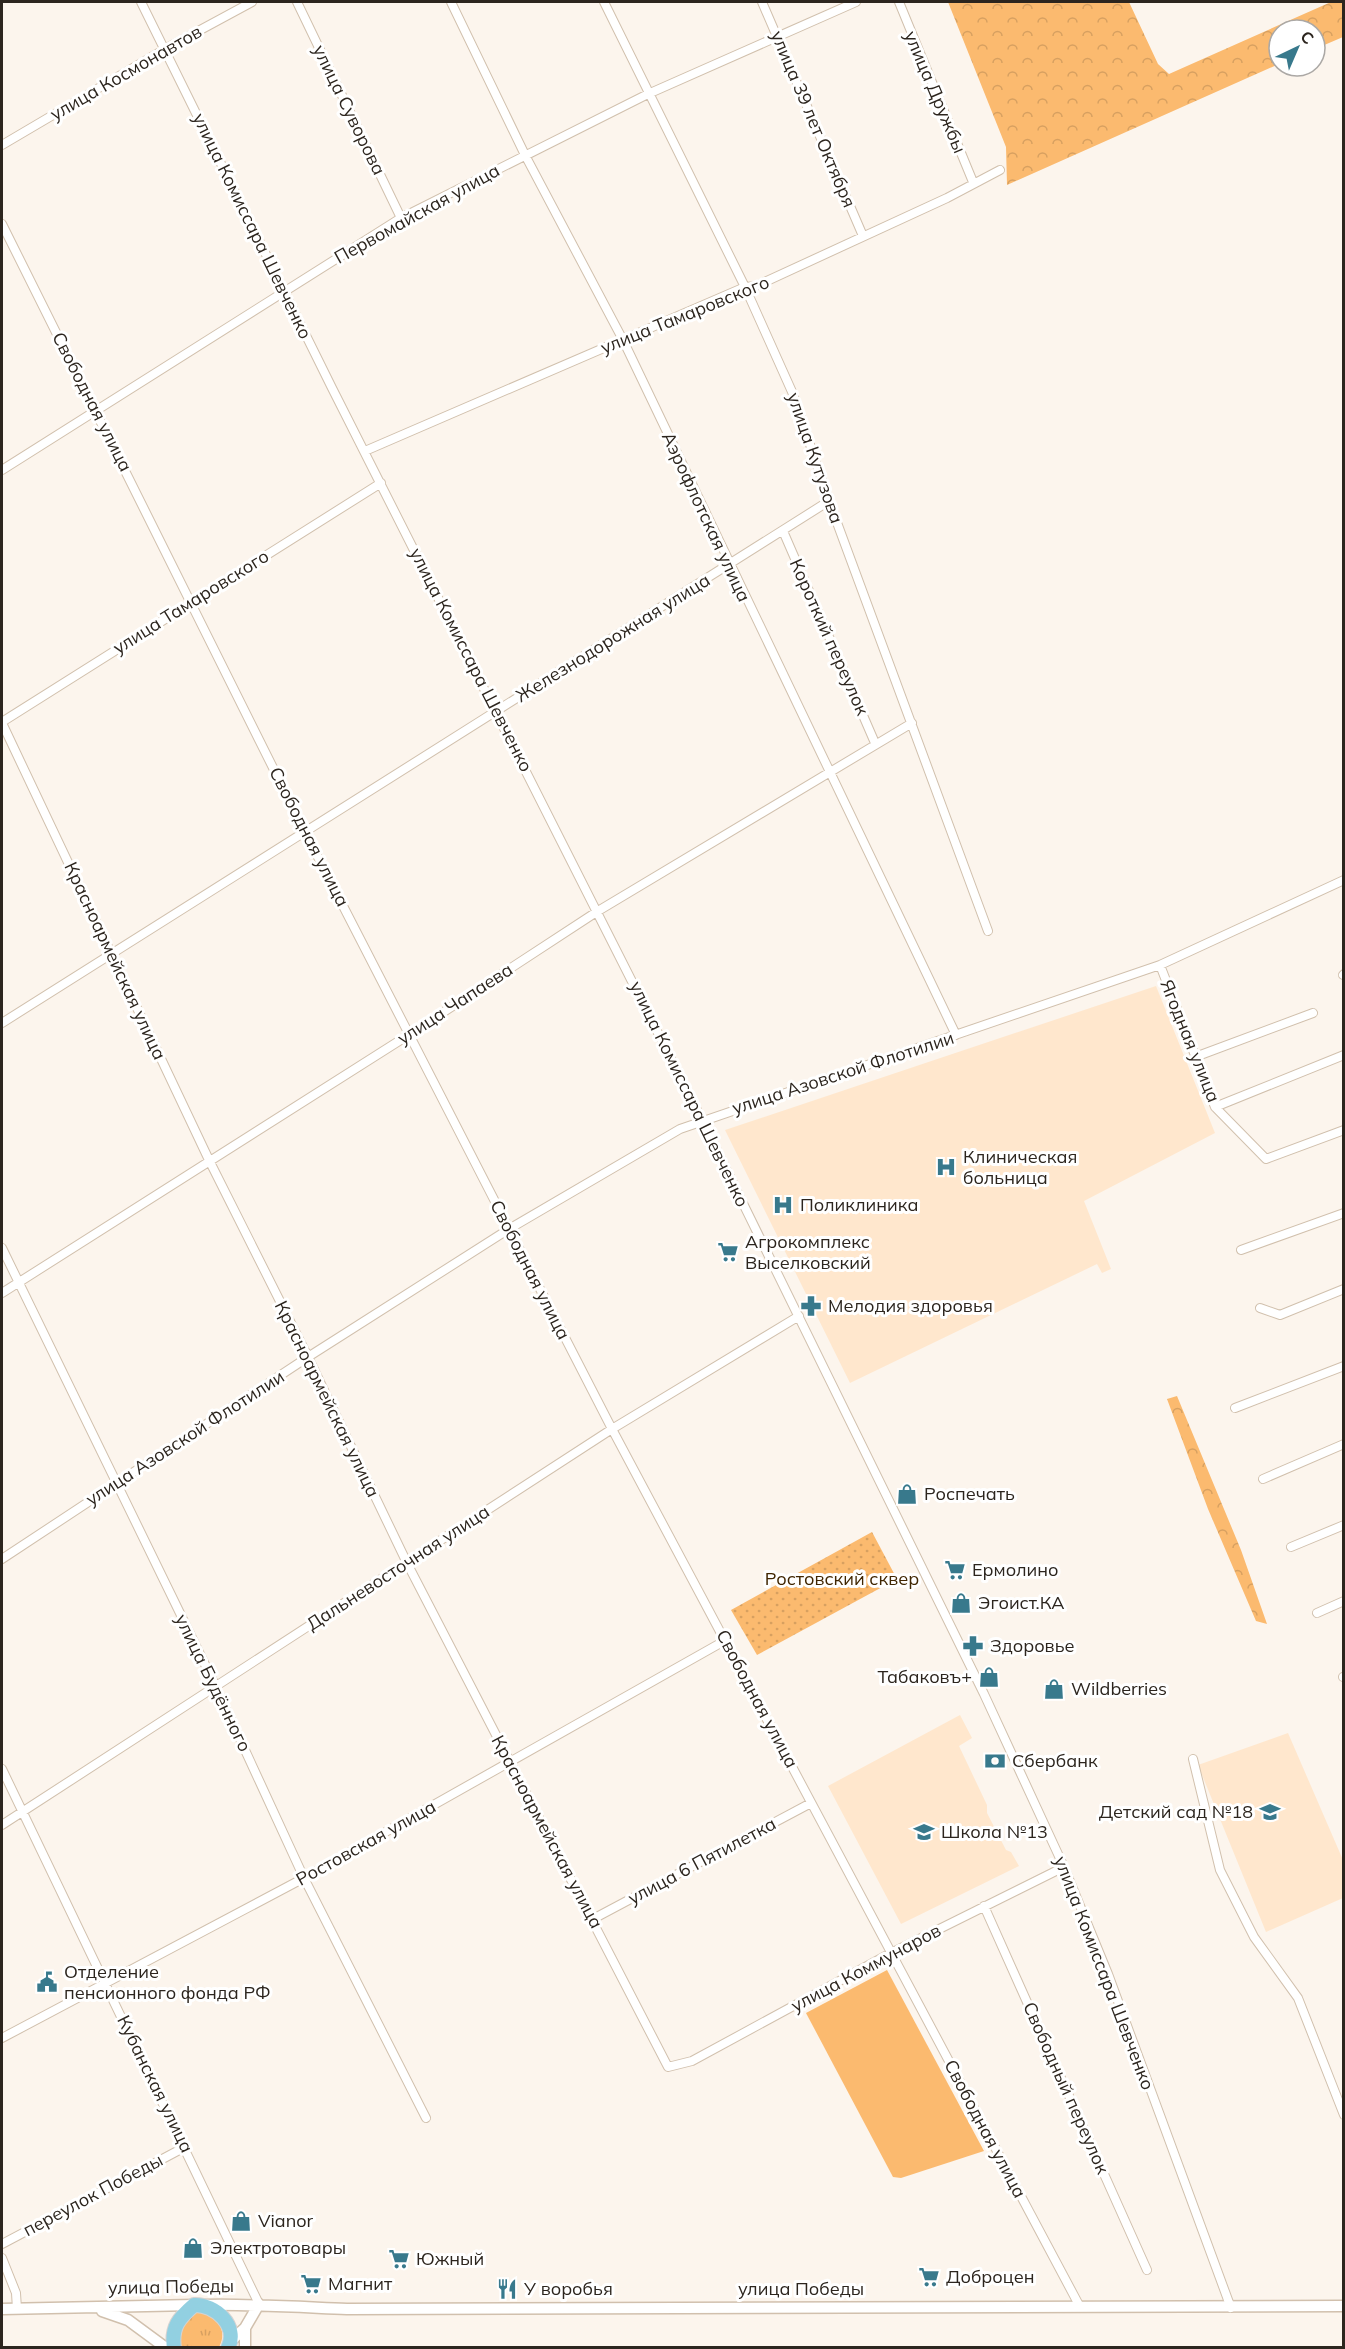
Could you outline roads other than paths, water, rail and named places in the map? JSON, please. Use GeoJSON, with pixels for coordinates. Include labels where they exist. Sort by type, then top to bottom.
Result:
{"type":"FeatureCollection","features":[{"type":"Feature","properties":{"kind":"main road"},"geometry":{"type":"LineString","coordinates":[[174,2348],[173,2332],[177,2321],[199,2305],[225,2320],[234,2345]]}},
{"type":"Feature","properties":{"kind":"street","name":"улица Комиссара Шевченко"},"geometry":{"type":"LineString","coordinates":[[141,2],[598,911],[984,1694],[1064,1866],[1108,1974],[1231,2308]]}},
{"type":"Feature","properties":{"kind":"street","name":"улица Космонавтов"},"geometry":{"type":"LineString","coordinates":[[2,145],[165,49],[252,2]]}},
{"type":"Feature","properties":{"kind":"street","name":"улица Суворова"},"geometry":{"type":"LineString","coordinates":[[297,2],[401,218]]}},
{"type":"Feature","properties":{"kind":"street","name":"Аэрофлотская улица"},"geometry":{"type":"LineString","coordinates":[[451,2],[525,155],[623,340],[729,566],[956,1035]]}},
{"type":"Feature","properties":{"kind":"street","name":"улица Кутузова"},"geometry":{"type":"LineString","coordinates":[[604,2],[745,287],[793,394],[829,501],[988,931]]}},
{"type":"Feature","properties":{"kind":"street","name":"улица 39 лет Октября"},"geometry":{"type":"LineString","coordinates":[[762,2],[863,236]]}},
{"type":"Feature","properties":{"kind":"street","name":"Первомайская улица"},"geometry":{"type":"LineString","coordinates":[[2,470],[401,218],[648,94],[856,2]]}},
{"type":"Feature","properties":{"kind":"street","name":"улица Дружбы"},"geometry":{"type":"LineString","coordinates":[[899,2],[973,182]]}},
{"type":"Feature","properties":{"kind":"street","name":"улица Тамаровского"},"geometry":{"type":"LineString","coordinates":[[365,451],[745,287],[756,286],[947,198],[973,182],[1000,170]]}},
{"type":"Feature","properties":{"kind":"street","name":"Свободная улица"},"geometry":{"type":"LineString","coordinates":[[2,224],[304,830],[612,1429],[1078,2305]]}},
{"type":"Feature","properties":{"kind":"street","name":"улица Тамаровского"},"geometry":{"type":"LineString","coordinates":[[2,722],[381,483]]}},
{"type":"Feature","properties":{"kind":"street","name":"Железнодорожная улица"},"geometry":{"type":"LineString","coordinates":[[2,1023],[304,830],[729,566],[829,501]]}},
{"type":"Feature","properties":{"kind":"street","name":"Короткий переулок"},"geometry":{"type":"LineString","coordinates":[[783,531],[875,743]]}},
{"type":"Feature","properties":{"kind":"street","name":"Красноармейская улица"},"geometry":{"type":"LineString","coordinates":[[2,722],[209,1160],[308,1357],[406,1563],[511,1761],[668,2067]]}},
{"type":"Feature","properties":{"kind":"street","name":"улица Чапаева"},"geometry":{"type":"LineString","coordinates":[[2,1293],[410,1034],[598,911],[875,743],[912,723]]}},
{"type":"Feature","properties":{"kind":"street","name":"улица Азовской Флотилии"},"geometry":{"type":"LineString","coordinates":[[2,1559],[308,1357],[509,1229],[680,1129],[1156,966],[1344,880]]}},
{"type":"Feature","properties":{"kind":"street","name":"Ягодная улица"},"geometry":{"type":"LineString","coordinates":[[1156,966],[1215,1107],[1266,1159],[1344,1130]]}},
{"type":"Feature","properties":{"kind":"street"},"geometry":{"type":"LineString","coordinates":[[1195,1057],[1313,1013]]}},
{"type":"Feature","properties":{"kind":"street"},"geometry":{"type":"LineString","coordinates":[[1215,1107],[1344,1054]]}},
{"type":"Feature","properties":{"kind":"street"},"geometry":{"type":"LineString","coordinates":[[1241,1250],[1344,1213]]}},
{"type":"Feature","properties":{"kind":"street","name":"улица Будённого"},"geometry":{"type":"LineString","coordinates":[[2,1248],[215,1684],[304,1878],[426,2118]]}},
{"type":"Feature","properties":{"kind":"street"},"geometry":{"type":"LineString","coordinates":[[1260,1308],[1280,1315],[1344,1289]]}},
{"type":"Feature","properties":{"kind":"street","name":"Дальневосточная улица"},"geometry":{"type":"LineString","coordinates":[[2,1825],[215,1684],[612,1429],[799,1316]]}},
{"type":"Feature","properties":{"kind":"street"},"geometry":{"type":"LineString","coordinates":[[1235,1408],[1344,1366]]}},
{"type":"Feature","properties":{"kind":"street"},"geometry":{"type":"LineString","coordinates":[[1263,1479],[1344,1444]]}},
{"type":"Feature","properties":{"kind":"street"},"geometry":{"type":"LineString","coordinates":[[1291,1547],[1344,1525]]}},
{"type":"Feature","properties":{"kind":"street"},"geometry":{"type":"LineString","coordinates":[[1317,1613],[1344,1601]]}},
{"type":"Feature","properties":{"kind":"street","name":"Ростовская улица"},"geometry":{"type":"LineString","coordinates":[[2,2038],[304,1878],[726,1640]]}},
{"type":"Feature","properties":{"kind":"street"},"geometry":{"type":"LineString","coordinates":[[1193,1758],[1220,1870],[1254,1937],[1298,1998],[1344,2115]]}},
{"type":"Feature","properties":{"kind":"street","name":"Кубанская улица"},"geometry":{"type":"LineString","coordinates":[[2,1768],[259,2304]]}},
{"type":"Feature","properties":{"kind":"street","name":"улица 6 Пятилетка"},"geometry":{"type":"LineString","coordinates":[[593,1919],[811,1803]]}},
{"type":"Feature","properties":{"kind":"street","name":"улица Коммунаров"},"geometry":{"type":"LineString","coordinates":[[668,2067],[692,2061],[891,1953],[1064,1866]]}},
{"type":"Feature","properties":{"kind":"street","name":"Свободный переулок"},"geometry":{"type":"LineString","coordinates":[[984,1906],[1147,2270]]}},
{"type":"Feature","properties":{"kind":"street","name":"переулок Победы"},"geometry":{"type":"LineString","coordinates":[[2,2244],[185,2147]]}},
{"type":"Feature","properties":{"kind":"street"},"geometry":{"type":"LineString","coordinates":[[2,2258],[16,2293],[16,2309]]}},
{"type":"Feature","properties":{"kind":"street","name":"улица Победы"},"geometry":{"type":"LineString","coordinates":[[2,2309],[259,2304],[278,2307],[347,2309],[1078,2305],[1231,2308],[1344,2306]]}},
{"type":"Feature","properties":{"kind":"street","name":"улица Победы"},"geometry":{"type":"LineString","coordinates":[[234,2345],[259,2304]]}},
{"type":"Feature","properties":{"kind":"street","name":"улица Победы"},"geometry":{"type":"LineString","coordinates":[[84,2307],[128,2320],[166,2348]]}},
{"type":"Feature","properties":{"kind":"street"},"geometry":{"type":"LineString","coordinates":[[245,2328],[245,2348]]}},
{"type":"Feature","properties":{"kind":"place","name":"Клиническая больница"},"geometry":{"type":"Point","coordinates":[946,1167]}},
{"type":"Feature","properties":{"kind":"place","name":"Поликлиника"},"geometry":{"type":"Point","coordinates":[783,1205]}},
{"type":"Feature","properties":{"kind":"place","name":"Агрокомплекс Выселковский"},"geometry":{"type":"Point","coordinates":[728,1252]}},
{"type":"Feature","properties":{"kind":"place","name":"Мелодия здоровья"},"geometry":{"type":"Point","coordinates":[811,1306]}},
{"type":"Feature","properties":{"kind":"place","name":"Роспечать"},"geometry":{"type":"Point","coordinates":[907,1494]}},
{"type":"Feature","properties":{"kind":"place","name":"Ермолино"},"geometry":{"type":"Point","coordinates":[955,1570]}},
{"type":"Feature","properties":{"kind":"place","name":"Эгоист.КА"},"geometry":{"type":"Point","coordinates":[961,1603]}},
{"type":"Feature","properties":{"kind":"place","name":"Здоровье"},"geometry":{"type":"Point","coordinates":[973,1646]}},
{"type":"Feature","properties":{"kind":"place","name":"Табаковъ+"},"geometry":{"type":"Point","coordinates":[989,1677]}},
{"type":"Feature","properties":{"kind":"place","name":"Wildberries"},"geometry":{"type":"Point","coordinates":[1054,1689]}},
{"type":"Feature","properties":{"kind":"place","name":"Сбербанк"},"geometry":{"type":"Point","coordinates":[995,1761]}},
{"type":"Feature","properties":{"kind":"place","name":"Детский сад №18"},"geometry":{"type":"Point","coordinates":[1270,1812]}},
{"type":"Feature","properties":{"kind":"place","name":"Школа №13"},"geometry":{"type":"Point","coordinates":[924,1832]}},
{"type":"Feature","properties":{"kind":"place","name":"Отделение пенсионного фонда РФ"},"geometry":{"type":"Point","coordinates":[47,1982]}},
{"type":"Feature","properties":{"kind":"place","name":"Vianor"},"geometry":{"type":"Point","coordinates":[241,2221]}},
{"type":"Feature","properties":{"kind":"place","name":"Электротовары"},"geometry":{"type":"Point","coordinates":[193,2248]}},
{"type":"Feature","properties":{"kind":"place","name":"Южный"},"geometry":{"type":"Point","coordinates":[399,2259]}},
{"type":"Feature","properties":{"kind":"place","name":"Доброцен"},"geometry":{"type":"Point","coordinates":[929,2277]}},
{"type":"Feature","properties":{"kind":"place","name":"Магнит"},"geometry":{"type":"Point","coordinates":[311,2284]}},
{"type":"Feature","properties":{"kind":"place","name":"У воробья"},"geometry":{"type":"Point","coordinates":[507,2289]}},
{"type":"Feature","properties":{"kind":"park label","name":"Ростовский сквер"},"geometry":{"type":"Point","coordinates":[842,1579]}}]}
